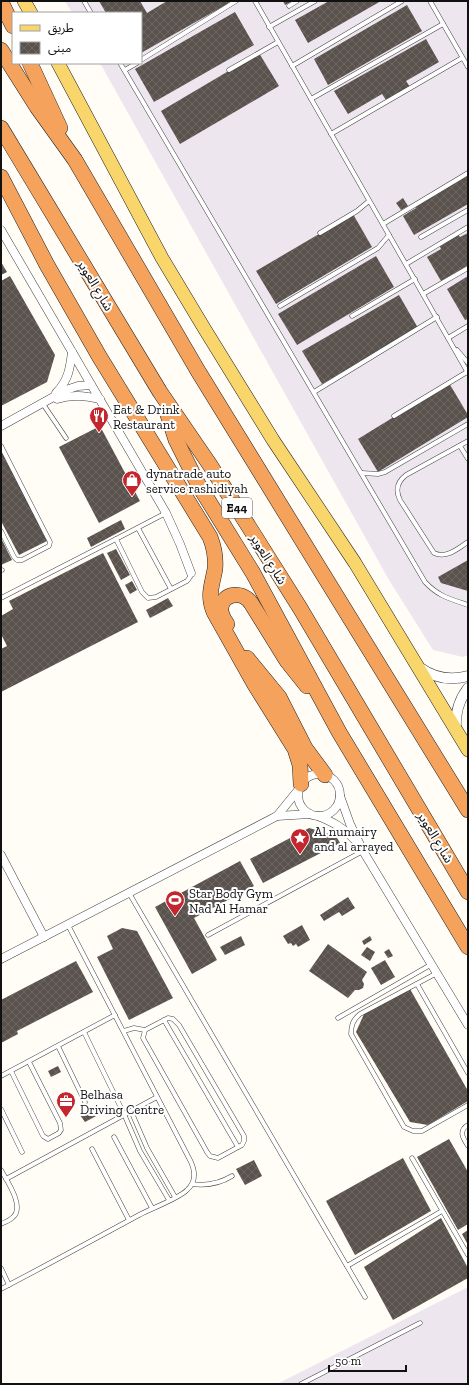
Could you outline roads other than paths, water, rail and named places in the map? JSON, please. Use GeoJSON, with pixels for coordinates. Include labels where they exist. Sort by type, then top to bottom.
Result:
{"type":"FeatureCollection","features":[{"type":"Feature","properties":{"kind":"highway"},"geometry":{"type":"LineString","coordinates":[[1,2],[12,24]]}},
{"type":"Feature","properties":{"kind":"highway"},"geometry":{"type":"LineString","coordinates":[[1,50],[37,107],[75,160],[202,377],[467,806]]}},
{"type":"Feature","properties":{"kind":"highway"},"geometry":{"type":"LineString","coordinates":[[30,64],[75,160]]}},
{"type":"Feature","properties":{"kind":"highway","name":"شارع العوير"},"geometry":{"type":"LineString","coordinates":[[1,128],[160,392],[210,466],[300,608],[468,892]]}},
{"type":"Feature","properties":{"kind":"highway"},"geometry":{"type":"LineString","coordinates":[[1,177],[47,265],[99,356],[210,537],[213,545],[215,560],[210,590],[211,605],[255,685],[295,749],[300,765],[300,787]]}},
{"type":"Feature","properties":{"kind":"highway"},"geometry":{"type":"LineString","coordinates":[[160,392],[176,440],[190,468],[253,573],[339,732],[468,947]]}},
{"type":"Feature","properties":{"kind":"highway"},"geometry":{"type":"LineString","coordinates":[[320,697],[306,685],[294,671],[249,599],[236,594],[227,598],[222,606],[222,615],[248,659],[270,684],[279,697],[305,748],[325,775]]}},
{"type":"Feature","properties":{"kind":"main road"},"geometry":{"type":"LineString","coordinates":[[24,1],[30,12]]}},
{"type":"Feature","properties":{"kind":"main road"},"geometry":{"type":"LineString","coordinates":[[59,64],[162,258],[273,440],[341,542],[468,750]]}},
{"type":"Feature","properties":{"kind":"street"},"geometry":{"type":"LineString","coordinates":[[1,230],[166,512],[191,573]]}},
{"type":"Feature","properties":{"kind":"street"},"geometry":{"type":"LineString","coordinates":[[43,404],[62,387],[66,380],[69,373],[72,352]]}},
{"type":"Feature","properties":{"kind":"street"},"geometry":{"type":"LineString","coordinates":[[1,426],[73,387],[91,384]]}},
{"type":"Feature","properties":{"kind":"street"},"geometry":{"type":"LineString","coordinates":[[43,404],[59,398],[81,395],[100,399]]}},
{"type":"Feature","properties":{"kind":"street"},"geometry":{"type":"LineString","coordinates":[[417,665],[424,671],[440,677],[456,678],[468,676]]}},
{"type":"Feature","properties":{"kind":"street"},"geometry":{"type":"LineString","coordinates":[[456,729],[457,708],[468,688]]}},
{"type":"Feature","properties":{"kind":"street"},"geometry":{"type":"LineString","coordinates":[[1,959],[277,816],[309,776],[319,774],[325,775],[334,780],[339,790],[350,824],[364,851],[468,1026]]}},
{"type":"Feature","properties":{"kind":"street"},"geometry":{"type":"LineString","coordinates":[[300,787],[298,796],[304,809],[342,828],[364,851]]}},
{"type":"Feature","properties":{"kind":"street"},"geometry":{"type":"LineString","coordinates":[[277,816],[313,814],[323,815],[335,809],[340,796]]}},
{"type":"Feature","properties":{"kind":"street"},"geometry":{"type":"LineString","coordinates":[[1,855],[44,937]]}},
{"type":"Feature","properties":{"kind":"lane"},"geometry":{"type":"LineString","coordinates":[[84,1],[90,12]]}},
{"type":"Feature","properties":{"kind":"lane"},"geometry":{"type":"LineString","coordinates":[[142,59],[236,1]]}},
{"type":"Feature","properties":{"kind":"lane"},"geometry":{"type":"LineString","coordinates":[[255,1],[467,372],[394,416]]}},
{"type":"Feature","properties":{"kind":"lane"},"geometry":{"type":"LineString","coordinates":[[289,6],[297,1]]}},
{"type":"Feature","properties":{"kind":"lane"},"geometry":{"type":"LineString","coordinates":[[269,27],[315,1]]}},
{"type":"Feature","properties":{"kind":"lane"},"geometry":{"type":"LineString","coordinates":[[292,66],[402,1]]}},
{"type":"Feature","properties":{"kind":"lane"},"geometry":{"type":"LineString","coordinates":[[430,1],[468,68]]}},
{"type":"Feature","properties":{"kind":"lane"},"geometry":{"type":"LineString","coordinates":[[311,99],[443,24]]}},
{"type":"Feature","properties":{"kind":"lane"},"geometry":{"type":"LineString","coordinates":[[229,70],[278,42]]}},
{"type":"Feature","properties":{"kind":"lane"},"geometry":{"type":"LineString","coordinates":[[331,134],[462,58]]}},
{"type":"Feature","properties":{"kind":"lane"},"geometry":{"type":"LineString","coordinates":[[121,64],[425,582],[439,595],[468,605]]}},
{"type":"Feature","properties":{"kind":"lane"},"geometry":{"type":"LineString","coordinates":[[125,70],[135,64]]}},
{"type":"Feature","properties":{"kind":"lane"},"geometry":{"type":"LineString","coordinates":[[383,224],[468,173]]}},
{"type":"Feature","properties":{"kind":"lane"},"geometry":{"type":"LineString","coordinates":[[320,233],[357,211],[370,201]]}},
{"type":"Feature","properties":{"kind":"lane"},"geometry":{"type":"LineString","coordinates":[[421,237],[468,210]]}},
{"type":"Feature","properties":{"kind":"lane"},"geometry":{"type":"LineString","coordinates":[[406,264],[468,227]]}},
{"type":"Feature","properties":{"kind":"lane"},"geometry":{"type":"LineString","coordinates":[[280,306],[378,248],[389,235]]}},
{"type":"Feature","properties":{"kind":"lane"},"geometry":{"type":"LineString","coordinates":[[423,294],[468,268]]}},
{"type":"Feature","properties":{"kind":"lane"},"geometry":{"type":"LineString","coordinates":[[352,316],[414,279]]}},
{"type":"Feature","properties":{"kind":"lane"},"geometry":{"type":"LineString","coordinates":[[314,392],[437,318]]}},
{"type":"Feature","properties":{"kind":"lane"},"geometry":{"type":"LineString","coordinates":[[449,339],[468,326]]}},
{"type":"Feature","properties":{"kind":"lane"},"geometry":{"type":"LineString","coordinates":[[449,339],[468,363]]}},
{"type":"Feature","properties":{"kind":"lane"},"geometry":{"type":"LineString","coordinates":[[43,404],[66,438]]}},
{"type":"Feature","properties":{"kind":"lane"},"geometry":{"type":"LineString","coordinates":[[362,473],[378,474],[385,472],[468,424]]}},
{"type":"Feature","properties":{"kind":"lane"},"geometry":{"type":"LineString","coordinates":[[468,441],[406,475],[398,483],[397,489],[400,500],[434,553],[445,555],[468,542]]}},
{"type":"Feature","properties":{"kind":"lane"},"geometry":{"type":"LineString","coordinates":[[1,446],[50,542],[49,546],[22,560],[19,560],[14,557],[1,531]]}},
{"type":"Feature","properties":{"kind":"lane"},"geometry":{"type":"LineString","coordinates":[[460,446],[468,459]]}},
{"type":"Feature","properties":{"kind":"lane"},"geometry":{"type":"LineString","coordinates":[[1,598],[138,528],[166,512]]}},
{"type":"Feature","properties":{"kind":"lane"},"geometry":{"type":"LineString","coordinates":[[138,528],[171,589]]}},
{"type":"Feature","properties":{"kind":"lane"},"geometry":{"type":"LineString","coordinates":[[116,539],[145,596],[148,598],[152,598],[187,581],[191,573]]}},
{"type":"Feature","properties":{"kind":"lane"},"geometry":{"type":"LineString","coordinates":[[208,935],[364,851]]}},
{"type":"Feature","properties":{"kind":"lane"},"geometry":{"type":"LineString","coordinates":[[130,893],[366,1297]]}},
{"type":"Feature","properties":{"kind":"lane"},"geometry":{"type":"LineString","coordinates":[[1,1289],[175,1197],[187,1190],[192,1184],[194,1177],[194,1169],[68,925]]}},
{"type":"Feature","properties":{"kind":"lane"},"geometry":{"type":"LineString","coordinates":[[338,1018],[432,964]]}},
{"type":"Feature","properties":{"kind":"lane"},"geometry":{"type":"LineString","coordinates":[[437,972],[360,1014],[354,1019],[350,1034],[404,1127],[413,1131],[422,1131],[468,1105]]}},
{"type":"Feature","properties":{"kind":"lane"},"geometry":{"type":"LineString","coordinates":[[417,984],[468,1073]]}},
{"type":"Feature","properties":{"kind":"lane"},"geometry":{"type":"LineString","coordinates":[[1,1076],[115,1015]]}},
{"type":"Feature","properties":{"kind":"lane"},"geometry":{"type":"LineString","coordinates":[[124,1031],[134,1028],[145,1030],[168,1018],[177,1021],[244,1136],[244,1141],[238,1147],[218,1158],[210,1156],[144,1042],[143,1034],[145,1030]]}},
{"type":"Feature","properties":{"kind":"lane"},"geometry":{"type":"LineString","coordinates":[[164,1020],[238,1147]]}},
{"type":"Feature","properties":{"kind":"lane"},"geometry":{"type":"LineString","coordinates":[[84,1032],[124,1114],[140,1151],[169,1200]]}},
{"type":"Feature","properties":{"kind":"lane"},"geometry":{"type":"LineString","coordinates":[[58,1046],[85,1102]]}},
{"type":"Feature","properties":{"kind":"lane"},"geometry":{"type":"LineString","coordinates":[[11,1071],[43,1136],[48,1139],[56,1135],[61,1130],[60,1123],[29,1062]]}},
{"type":"Feature","properties":{"kind":"lane"},"geometry":{"type":"LineString","coordinates":[[6,1179],[124,1114],[157,1098]]}},
{"type":"Feature","properties":{"kind":"lane"},"geometry":{"type":"LineString","coordinates":[[1,1109],[22,1152]]}},
{"type":"Feature","properties":{"kind":"lane"},"geometry":{"type":"LineString","coordinates":[[131,1111],[147,1148],[175,1197]]}},
{"type":"Feature","properties":{"kind":"lane"},"geometry":{"type":"LineString","coordinates":[[468,1125],[464,1127],[462,1131],[462,1135],[468,1146]]}},
{"type":"Feature","properties":{"kind":"lane"},"geometry":{"type":"LineString","coordinates":[[114,1136],[152,1208]]}},
{"type":"Feature","properties":{"kind":"lane"},"geometry":{"type":"LineString","coordinates":[[92,1149],[129,1220]]}},
{"type":"Feature","properties":{"kind":"lane"},"geometry":{"type":"LineString","coordinates":[[412,1158],[468,1255]]}},
{"type":"Feature","properties":{"kind":"lane"},"geometry":{"type":"LineString","coordinates":[[1,1170],[18,1205],[17,1212],[13,1218],[1,1224]]}},
{"type":"Feature","properties":{"kind":"lane"},"geometry":{"type":"LineString","coordinates":[[192,1184],[202,1186],[213,1185],[232,1176]]}},
{"type":"Feature","properties":{"kind":"lane"},"geometry":{"type":"LineString","coordinates":[[347,1266],[442,1211]]}},
{"type":"Feature","properties":{"kind":"lane"},"geometry":{"type":"LineString","coordinates":[[1,1268],[9,1285]]}},
{"type":"Feature","properties":{"kind":"lane"},"geometry":{"type":"LineString","coordinates":[[301,1384],[420,1323]]}},
{"type":"Feature","properties":{"kind":"place","name":"Eat & Drink Restaurant"},"geometry":{"type":"Point","coordinates":[99,433]}},
{"type":"Feature","properties":{"kind":"place","name":"dynatrade auto service rashidiyah"},"geometry":{"type":"Point","coordinates":[132,497]}},
{"type":"Feature","properties":{"kind":"place","name":"Al numairy and al arrayed"},"geometry":{"type":"Point","coordinates":[300,855]}},
{"type":"Feature","properties":{"kind":"place","name":"Star Body Gym Nad Al Hamar"},"geometry":{"type":"Point","coordinates":[175,917]}},
{"type":"Feature","properties":{"kind":"place","name":"Belhasa Driving Centre"},"geometry":{"type":"Point","coordinates":[66,1118]}}]}
